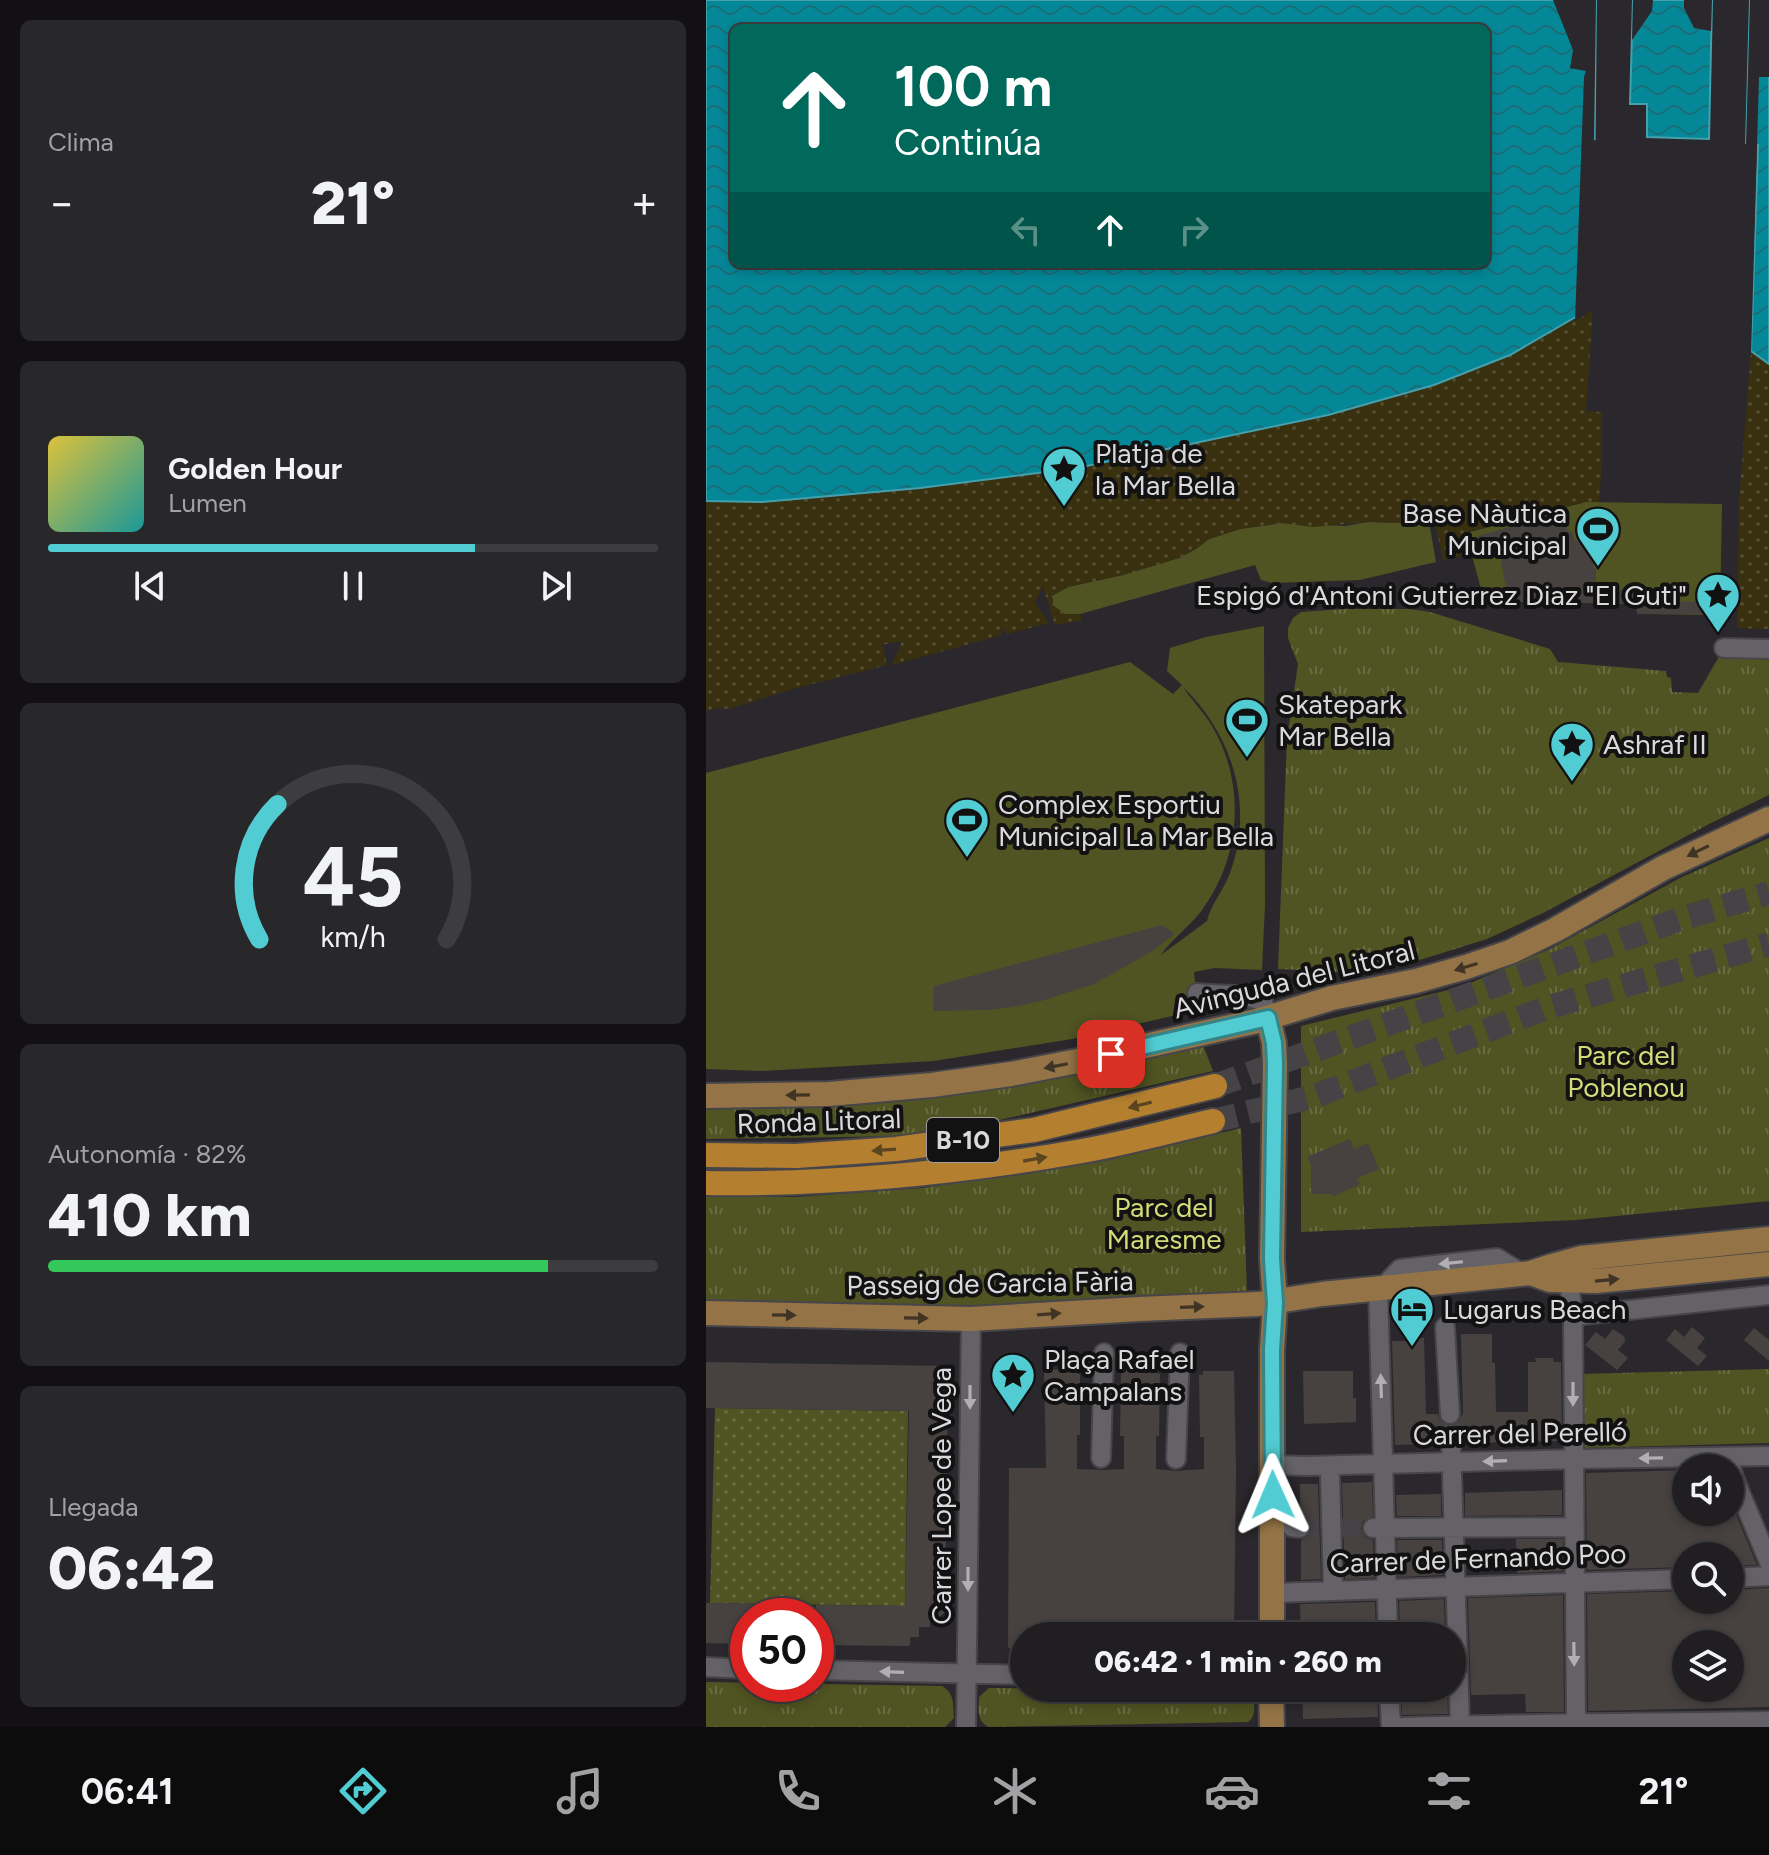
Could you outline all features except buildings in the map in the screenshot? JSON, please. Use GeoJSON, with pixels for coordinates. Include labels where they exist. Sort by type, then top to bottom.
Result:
{"type":"FeatureCollection","features":[{"type":"Feature","properties":{"kind":"highway","name":"Ronda Litoral"},"geometry":{"type":"LineString","coordinates":[[706,1155],[796,1156],[896,1149],[1034,1130],[1215,1086]]}},
{"type":"Feature","properties":{"kind":"highway","name":"Ronda Litoral"},"geometry":{"type":"LineString","coordinates":[[706,1183],[772,1184],[877,1178],[1013,1162],[1085,1150],[1213,1121]]}},
{"type":"Feature","properties":{"kind":"main road","name":"Avinguda del Litoral"},"geometry":{"type":"LineString","coordinates":[[706,1096],[829,1094],[961,1081],[1083,1060],[1268,1018],[1332,998],[1429,978],[1510,952],[1663,868],[1769,819]]}},
{"type":"Feature","properties":{"kind":"main road"},"geometry":{"type":"LineString","coordinates":[[1268,1018],[1275,1064],[1272,1622]]}},
{"type":"Feature","properties":{"kind":"main road"},"geometry":{"type":"LineString","coordinates":[[1527,1274],[1581,1258],[1769,1239]]}},
{"type":"Feature","properties":{"kind":"main road"},"geometry":{"type":"LineString","coordinates":[[1224,1306],[1256,1284],[1273,1252]]}},
{"type":"Feature","properties":{"kind":"main road"},"geometry":{"type":"LineString","coordinates":[[1527,1274],[1569,1282],[1769,1264]]}},
{"type":"Feature","properties":{"kind":"main road","name":"Passeig de Garcia Fària"},"geometry":{"type":"LineString","coordinates":[[706,1313],[971,1319],[1275,1303],[1322,1294],[1527,1274]]}},
{"type":"Feature","properties":{"kind":"main road"},"geometry":{"type":"LineString","coordinates":[[1271,1702],[1272,1727]]}},
{"type":"Feature","properties":{"kind":"street"},"geometry":{"type":"LineString","coordinates":[[1724,648],[1769,649]]}},
{"type":"Feature","properties":{"kind":"street"},"geometry":{"type":"LineString","coordinates":[[1197,993],[1252,996],[1263,1002],[1268,1018]]}},
{"type":"Feature","properties":{"kind":"street"},"geometry":{"type":"LineString","coordinates":[[1569,1282],[1573,1316],[1574,1582],[1586,1725]]}},
{"type":"Feature","properties":{"kind":"street"},"geometry":{"type":"LineString","coordinates":[[1380,1288],[1383,1464],[1379,1528],[1387,1622]]}},
{"type":"Feature","properties":{"kind":"street"},"geometry":{"type":"LineString","coordinates":[[1573,1316],[1769,1295]]}},
{"type":"Feature","properties":{"kind":"street","name":"Carrer Lope de Vega"},"geometry":{"type":"LineString","coordinates":[[966,1727],[971,1319]]}},
{"type":"Feature","properties":{"kind":"street"},"geometry":{"type":"LineString","coordinates":[[1445,1327],[1450,1414]]}},
{"type":"Feature","properties":{"kind":"street"},"geometry":{"type":"LineString","coordinates":[[1101,1458],[1104,1353]]}},
{"type":"Feature","properties":{"kind":"street"},"geometry":{"type":"LineString","coordinates":[[1176,1459],[1180,1353]]}},
{"type":"Feature","properties":{"kind":"street"},"geometry":{"type":"LineString","coordinates":[[1451,1453],[1456,1622]]}},
{"type":"Feature","properties":{"kind":"street","name":"Carrer del Perelló"},"geometry":{"type":"LineString","coordinates":[[1272,1465],[1383,1464],[1451,1453],[1573,1459],[1672,1458]]}},
{"type":"Feature","properties":{"kind":"street","name":"Carrer del Perelló"},"geometry":{"type":"LineString","coordinates":[[1744,1457],[1769,1456]]}},
{"type":"Feature","properties":{"kind":"street"},"geometry":{"type":"LineString","coordinates":[[1330,1476],[1333,1590]]}},
{"type":"Feature","properties":{"kind":"street"},"geometry":{"type":"LineString","coordinates":[[1744,1502],[1769,1562]]}},
{"type":"Feature","properties":{"kind":"street"},"geometry":{"type":"LineString","coordinates":[[1379,1528],[1574,1527]]}},
{"type":"Feature","properties":{"kind":"street"},"geometry":{"type":"LineString","coordinates":[[1744,1577],[1769,1576]]}},
{"type":"Feature","properties":{"kind":"street","name":"Carrer de Fernando Poo"},"geometry":{"type":"LineString","coordinates":[[1272,1593],[1672,1579]]}},
{"type":"Feature","properties":{"kind":"street"},"geometry":{"type":"LineString","coordinates":[[706,1667],[730,1668]]}},
{"type":"Feature","properties":{"kind":"street"},"geometry":{"type":"LineString","coordinates":[[834,1671],[1010,1674]]}},
{"type":"Feature","properties":{"kind":"street"},"geometry":{"type":"LineString","coordinates":[[1390,1702],[1391,1727]]}},
{"type":"Feature","properties":{"kind":"street"},"geometry":{"type":"LineString","coordinates":[[1458,1702],[1460,1725]]}},
{"type":"Feature","properties":{"kind":"street"},"geometry":{"type":"LineString","coordinates":[[1402,1727],[1737,1724],[1769,1721]]}},
{"type":"Feature","properties":{"kind":"green space","name":"Base Nàutica Municipal"},"geometry":{"type":"Polygon","coordinates":[[[1586,502],[1722,504],[1720,615],[1637,614],[1636,604],[1482,601],[1466,533],[1586,502]]]}},
{"type":"Feature","properties":{"kind":"green space"},"geometry":{"type":"Polygon","coordinates":[[[1428,516],[1436,562],[1360,580],[1272,583],[1261,580],[1255,565],[1080,614],[1065,614],[1053,606],[1052,596],[1068,587],[1179,558],[1209,539],[1240,529],[1282,523],[1345,526],[1368,522],[1399,523],[1428,516]]]}},
{"type":"Feature","properties":{"kind":"green space"},"geometry":{"type":"Polygon","coordinates":[[[1343,609],[1430,612],[1550,649],[1558,662],[1666,671],[1667,677],[1671,678],[1672,692],[1698,693],[1724,648],[1769,648],[1769,795],[1487,939],[1423,959],[1358,973],[1278,969],[1287,738],[1298,664],[1288,638],[1288,628],[1293,618],[1301,612],[1343,609]]]}},
{"type":"Feature","properties":{"kind":"green space","name":"Complex Esportiu Municipal La Mar Bella"},"geometry":{"type":"Polygon","coordinates":[[[1264,626],[1265,905],[1262,970],[1215,968],[1194,972],[1198,1010],[1072,1039],[934,1061],[760,1071],[706,1069],[706,773],[1130,662],[1173,694],[1182,685],[1167,671],[1170,648],[1206,637],[1264,626]],[[1183,687],[1212,726],[1231,773],[1234,822],[1231,846],[1213,893],[1199,914],[1161,955],[1207,921],[1229,876],[1238,845],[1239,795],[1234,771],[1226,748],[1200,706],[1183,687]]]}},
{"type":"Feature","properties":{"kind":"green space","name":"Parc del Poblenou"},"geometry":{"type":"Polygon","coordinates":[[[1769,838],[1769,1201],[1576,1220],[1301,1232],[1301,1026],[1461,987],[1550,949],[1680,878],[1769,838]]]}},
{"type":"Feature","properties":{"kind":"green space"},"geometry":{"type":"Polygon","coordinates":[[[1203,1045],[1213,1071],[991,1122],[903,1136],[706,1139],[706,1106],[812,1107],[991,1090],[1203,1045]]]}},
{"type":"Feature","properties":{"kind":"green space","name":"Parc del Maresme"},"geometry":{"type":"Polygon","coordinates":[[[1241,1128],[1247,1292],[940,1307],[706,1303],[706,1197],[797,1197],[922,1188],[1109,1160],[1241,1128]]]}},
{"type":"Feature","properties":{"kind":"green space"},"geometry":{"type":"Polygon","coordinates":[[[1769,1369],[1769,1443],[1581,1448],[1580,1374],[1769,1369]]]}},
{"type":"Feature","properties":{"kind":"green space"},"geometry":{"type":"Polygon","coordinates":[[[715,1408],[908,1411],[905,1606],[834,1605],[834,1598],[730,1598],[730,1603],[710,1603],[715,1408]]]}},
{"type":"Feature","properties":{"kind":"green space"},"geometry":{"type":"Polygon","coordinates":[[[706,1682],[730,1682],[730,1702],[834,1702],[834,1684],[942,1686],[951,1696],[954,1718],[945,1727],[706,1727],[706,1682]]]}},
{"type":"Feature","properties":{"kind":"green space"},"geometry":{"type":"Polygon","coordinates":[[[989,1688],[1010,1688],[1010,1702],[1254,1702],[1254,1712],[1248,1722],[989,1727],[980,1718],[979,1697],[989,1688]]]}},
{"type":"Feature","properties":{"kind":"sand","name":"Platja de la Mar Bella"},"geometry":{"type":"Polygon","coordinates":[[[1593,307],[1586,411],[1602,412],[1599,502],[1586,502],[1467,532],[1471,553],[1443,560],[1430,501],[1417,514],[1428,516],[1399,523],[1368,522],[1313,527],[1282,523],[1240,529],[1209,539],[1179,558],[1068,587],[1052,596],[1054,606],[1065,614],[1080,614],[1082,620],[1055,625],[1043,586],[1035,603],[1049,623],[1007,634],[1001,627],[1002,635],[892,665],[902,641],[882,645],[887,665],[729,709],[706,711],[706,501],[762,502],[920,488],[1077,468],[1328,415],[1434,385],[1510,355],[1593,307]]]}},
{"type":"Feature","properties":{"kind":"sand"},"geometry":{"type":"Polygon","coordinates":[[[1751,351],[1769,364],[1769,629],[1737,628],[1739,500],[1751,351]]]}},
{"type":"Feature","properties":{"kind":"water"},"geometry":{"type":"Polygon","coordinates":[[[706,0],[1596,0],[1593,307],[1510,355],[1434,385],[1328,415],[1077,468],[920,488],[762,502],[706,501],[706,0]]]}},
{"type":"Feature","properties":{"kind":"water"},"geometry":{"type":"Polygon","coordinates":[[[1633,0],[1712,0],[1709,139],[1647,137],[1647,104],[1630,104],[1633,0]]]}},
{"type":"Feature","properties":{"kind":"water"},"geometry":{"type":"Polygon","coordinates":[[[1750,0],[1769,0],[1769,364],[1751,351],[1758,145],[1746,145],[1750,0]]]}},
{"type":"Feature","properties":{"kind":"pier"},"geometry":{"type":"Polygon","coordinates":[[[1553,0],[1596,0],[1594,140],[1598,141],[1597,307],[1575,322],[1586,71],[1570,68],[1573,50],[1553,0]]]}},
{"type":"Feature","properties":{"kind":"pier"},"geometry":{"type":"Polygon","coordinates":[[[1633,0],[1653,0],[1652,11],[1632,40],[1633,0]]]}},
{"type":"Feature","properties":{"kind":"pier"},"geometry":{"type":"Polygon","coordinates":[[[1684,0],[1712,0],[1711,31],[1694,28],[1684,8],[1684,0]]]}},
{"type":"Feature","properties":{"kind":"pier"},"geometry":{"type":"Polygon","coordinates":[[[1750,0],[1769,0],[1769,77],[1759,77],[1751,356],[1747,351],[1754,148],[1742,145],[1746,144],[1750,0]]]}},
{"type":"Feature","properties":{"kind":"tunnel"},"geometry":{"type":"LineString","coordinates":[[1215,1086],[1683,918],[1769,893]]}},
{"type":"Feature","properties":{"kind":"tunnel"},"geometry":{"type":"LineString","coordinates":[[1213,1121],[1315,1096],[1546,1008],[1769,944]]}},
{"type":"Feature","properties":{"kind":"tunnel"},"geometry":{"type":"LineString","coordinates":[[1450,1414],[1451,1444]]}},
{"type":"Feature","properties":{"kind":"tunnel"},"geometry":{"type":"LineString","coordinates":[[1300,1528],[1323,1528]]}},
{"type":"Feature","properties":{"kind":"tunnel"},"geometry":{"type":"LineString","coordinates":[[1342,1528],[1373,1528]]}},
{"type":"Feature","properties":{"kind":"place","name":"Platja de la Mar Bella"},"geometry":{"type":"Point","coordinates":[1064,508]}},
{"type":"Feature","properties":{"kind":"place","name":"Base Nàutica Municipal"},"geometry":{"type":"Point","coordinates":[1598,568]}},
{"type":"Feature","properties":{"kind":"place","name":"Espigó d'Antoni Gutierrez Diaz \"El Guti\""},"geometry":{"type":"Point","coordinates":[1718,634]}},
{"type":"Feature","properties":{"kind":"place","name":"Skatepark Mar Bella"},"geometry":{"type":"Point","coordinates":[1247,759]}},
{"type":"Feature","properties":{"kind":"place","name":"Ashraf II"},"geometry":{"type":"Point","coordinates":[1572,783]}},
{"type":"Feature","properties":{"kind":"place","name":"Complex Esportiu Municipal La Mar Bella"},"geometry":{"type":"Point","coordinates":[967,859]}},
{"type":"Feature","properties":{"kind":"place","name":"Lugarus Beach"},"geometry":{"type":"Point","coordinates":[1412,1348]}},
{"type":"Feature","properties":{"kind":"place","name":"Plaça Rafael Campalans"},"geometry":{"type":"Point","coordinates":[1013,1414]}},
{"type":"Feature","properties":{"kind":"route"},"geometry":{"type":"LineString","coordinates":[[1111,1054],[1268,1018],[1275,1064],[1273,1495]]}}]}
